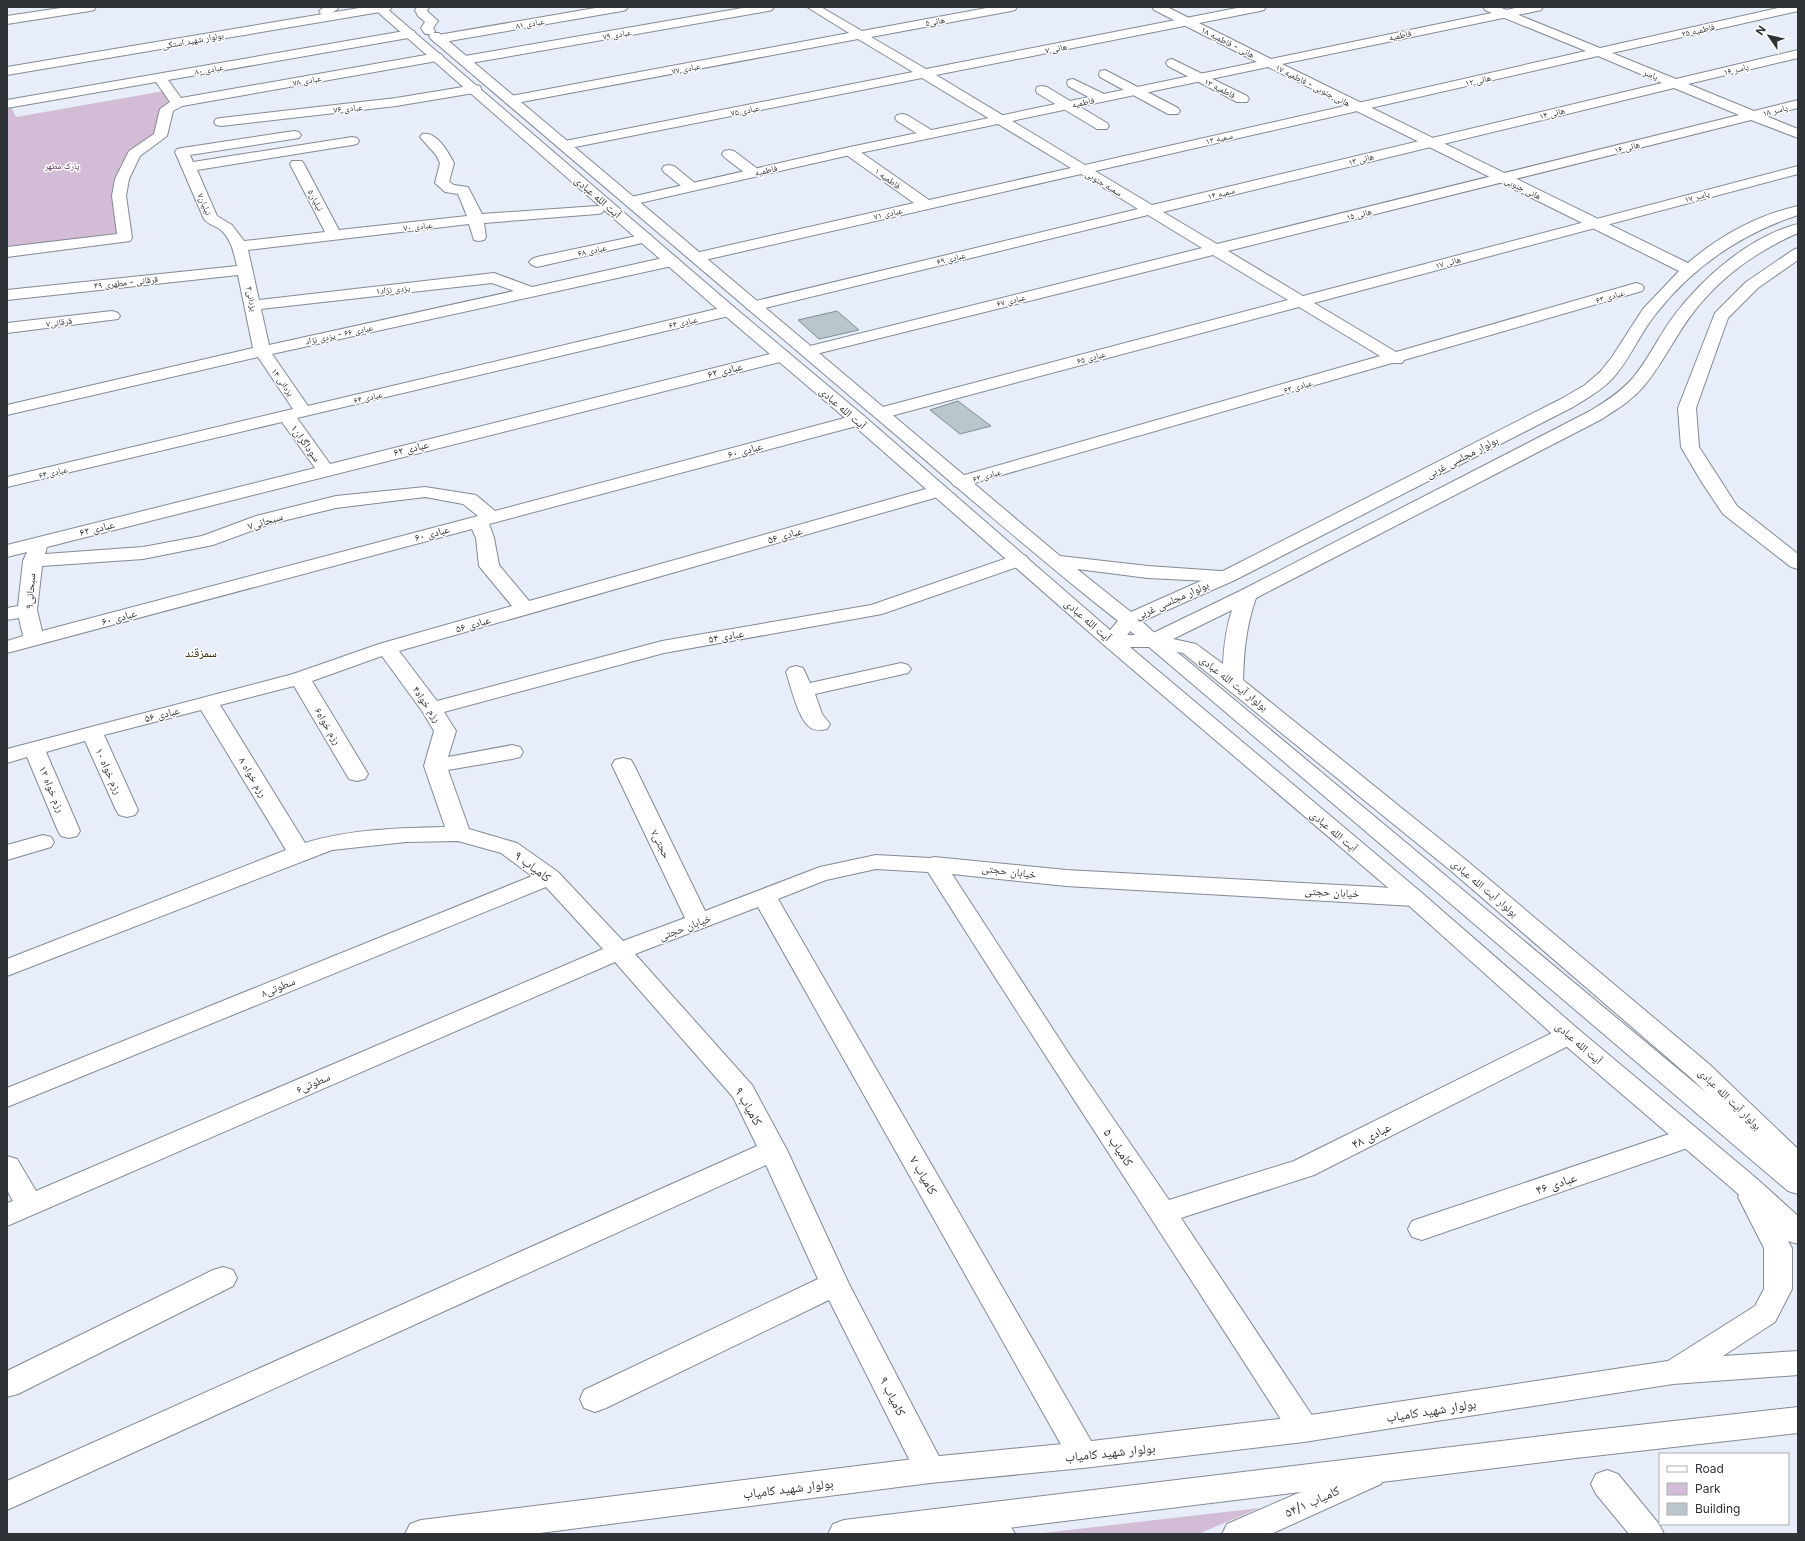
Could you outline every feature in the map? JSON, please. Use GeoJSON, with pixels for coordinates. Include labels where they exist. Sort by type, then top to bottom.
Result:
{"type":"FeatureCollection","features":[{"type":"Feature","properties":{"kind":"street"},"geometry":{"type":"LineString","coordinates":[[7,20],[90,7]]}},
{"type":"Feature","properties":{"kind":"street","name":"بولوار شهید استکی"},"geometry":{"type":"LineString","coordinates":[[7,64],[347,7]]}},
{"type":"Feature","properties":{"kind":"street","name":"بولوار شهید استکی"},"geometry":{"type":"LineString","coordinates":[[7,71],[382,7]]}},
{"type":"Feature","properties":{"kind":"street","name":"آیت الله عبادی"},"geometry":{"type":"LineString","coordinates":[[382,7],[412,27],[434,35],[465,60],[753,306],[881,413],[960,482],[1054,561],[1129,620],[1152,641],[1798,1184]]}},
{"type":"Feature","properties":{"kind":"street"},"geometry":{"type":"LineString","coordinates":[[423,7],[421,10],[422,13],[432,21],[427,28],[434,35]]}},
{"type":"Feature","properties":{"kind":"street","name":"عبادی ۸۱"},"geometry":{"type":"LineString","coordinates":[[434,35],[622,7]]}},
{"type":"Feature","properties":{"kind":"street","name":"عبادی ۷۹"},"geometry":{"type":"LineString","coordinates":[[465,60],[768,7]]}},
{"type":"Feature","properties":{"kind":"street","name":"سمیه جنوبی"},"geometry":{"type":"LineString","coordinates":[[813,7],[1396,358]]}},
{"type":"Feature","properties":{"kind":"street","name":"هانی۵"},"geometry":{"type":"LineString","coordinates":[[860,35],[1011,7]]}},
{"type":"Feature","properties":{"kind":"street","name":"هانی - فاطمیه ۱۸"},"geometry":{"type":"LineString","coordinates":[[1158,7],[1269,63]]}},
{"type":"Feature","properties":{"kind":"street","name":"هانی ۷"},"geometry":{"type":"LineString","coordinates":[[925,74],[1260,7]]}},
{"type":"Feature","properties":{"kind":"street","name":"یاسر"},"geometry":{"type":"LineString","coordinates":[[1489,7],[1798,134]]}},
{"type":"Feature","properties":{"kind":"street","name":"فاطمیه"},"geometry":{"type":"LineString","coordinates":[[631,201],[928,134],[1537,7]]}},
{"type":"Feature","properties":{"kind":"street","name":"فاطمیه ۲۵"},"geometry":{"type":"LineString","coordinates":[[1598,52],[1798,8]]}},
{"type":"Feature","properties":{"kind":"street","name":"آیت الله عبادی"},"geometry":{"type":"LineString","coordinates":[[412,27],[437,57],[728,311],[858,420],[1111,641],[1414,898],[1569,1034],[1746,1185],[1798,1233]]}},
{"type":"Feature","properties":{"kind":"street","name":"عبادی ۸۰"},"geometry":{"type":"LineString","coordinates":[[7,104],[159,77],[412,27]]}},
{"type":"Feature","properties":{"kind":"street","name":"عبادی ۷۷"},"geometry":{"type":"LineString","coordinates":[[511,100],[860,35]]}},
{"type":"Feature","properties":{"kind":"street","name":"هانی ۱۲"},"geometry":{"type":"LineString","coordinates":[[1357,107],[1598,52]]}},
{"type":"Feature","properties":{"kind":"street","name":"یاسر ۱۶"},"geometry":{"type":"LineString","coordinates":[[1674,84],[1798,54]]}},
{"type":"Feature","properties":{"kind":"street","name":"عبادی ۷۸"},"geometry":{"type":"LineString","coordinates":[[178,103],[437,57]]}},
{"type":"Feature","properties":{"kind":"street","name":"فاطمیه ۱۳"},"geometry":{"type":"LineString","coordinates":[[1172,63],[1242,98]]}},
{"type":"Feature","properties":{"kind":"street","name":"هانی جنوبی - فاطمیه ۱۷"},"geometry":{"type":"LineString","coordinates":[[1269,63],[1357,107]]}},
{"type":"Feature","properties":{"kind":"street","name":"عبادی ۷۵"},"geometry":{"type":"LineString","coordinates":[[566,145],[925,74]]}},
{"type":"Feature","properties":{"kind":"street"},"geometry":{"type":"LineString","coordinates":[[1105,74],[1173,110]]}},
{"type":"Feature","properties":{"kind":"street"},"geometry":{"type":"LineString","coordinates":[[7,252],[125,238],[119,196],[122,179],[134,154],[160,136],[167,109],[178,103],[159,77]]}},
{"type":"Feature","properties":{"kind":"street"},"geometry":{"type":"LineString","coordinates":[[1073,83],[1101,98]]}},
{"type":"Feature","properties":{"kind":"street","name":"هانی ۱۴"},"geometry":{"type":"LineString","coordinates":[[1430,143],[1674,84]]}},
{"type":"Feature","properties":{"kind":"street","name":"عبادی ۷۶"},"geometry":{"type":"LineString","coordinates":[[221,122],[396,102],[475,89]]}},
{"type":"Feature","properties":{"kind":"street"},"geometry":{"type":"LineString","coordinates":[[1042,90],[1102,126]]}},
{"type":"Feature","properties":{"kind":"street","name":"یاسر ۱۸"},"geometry":{"type":"LineString","coordinates":[[1752,116],[1798,104]]}},
{"type":"Feature","properties":{"kind":"street","name":"هانی جنوبی"},"geometry":{"type":"LineString","coordinates":[[1357,107],[1688,269]]}},
{"type":"Feature","properties":{"kind":"street","name":"سمیه ۱۲"},"geometry":{"type":"LineString","coordinates":[[1081,169],[1357,107]]}},
{"type":"Feature","properties":{"kind":"street","name":"هانی ۱۶"},"geometry":{"type":"LineString","coordinates":[[1502,178],[1752,116]]}},
{"type":"Feature","properties":{"kind":"street"},"geometry":{"type":"LineString","coordinates":[[902,118],[928,134]]}},
{"type":"Feature","properties":{"kind":"street","name":"نیلیان۷"},"geometry":{"type":"LineString","coordinates":[[240,246],[227,228],[210,219],[182,152],[294,135]]}},
{"type":"Feature","properties":{"kind":"street"},"geometry":{"type":"LineString","coordinates":[[427,137],[442,153],[447,163],[442,183],[450,189],[463,190],[474,212],[479,237]]}},
{"type":"Feature","properties":{"kind":"street"},"geometry":{"type":"LineString","coordinates":[[189,167],[297,151],[352,141]]}},
{"type":"Feature","properties":{"kind":"street","name":"هانی ۱۳"},"geometry":{"type":"LineString","coordinates":[[1292,176],[1430,143]]}},
{"type":"Feature","properties":{"kind":"street","name":"فاطمیه ۱"},"geometry":{"type":"LineString","coordinates":[[850,151],[925,204]]}},
{"type":"Feature","properties":{"kind":"street"},"geometry":{"type":"LineString","coordinates":[[729,154],[754,173]]}},
{"type":"Feature","properties":{"kind":"street","name":"نیلیان۵"},"geometry":{"type":"LineString","coordinates":[[297,164],[336,236]]}},
{"type":"Feature","properties":{"kind":"street"},"geometry":{"type":"LineString","coordinates":[[668,169],[691,187]]}},
{"type":"Feature","properties":{"kind":"street","name":"عبادی ۷۱"},"geometry":{"type":"LineString","coordinates":[[696,257],[1081,169]]}},
{"type":"Feature","properties":{"kind":"street","name":"یاسر ۱۷"},"geometry":{"type":"LineString","coordinates":[[1596,223],[1798,170]]}},
{"type":"Feature","properties":{"kind":"street","name":"سمیه ۱۴"},"geometry":{"type":"LineString","coordinates":[[1149,210],[1292,176]]}},
{"type":"Feature","properties":{"kind":"street","name":"هانی ۱۵"},"geometry":{"type":"LineString","coordinates":[[1215,250],[1502,178]]}},
{"type":"Feature","properties":{"kind":"street","name":"عبادی ۷۰"},"geometry":{"type":"LineString","coordinates":[[240,246],[476,219],[597,210]]}},
{"type":"Feature","properties":{"kind":"street","name":"عبادی ۶۹"},"geometry":{"type":"LineString","coordinates":[[753,306],[1149,210]]}},
{"type":"Feature","properties":{"kind":"street","name":"بولوار مجلسی غربی"},"geometry":{"type":"LineString","coordinates":[[1111,641],[1129,620],[1228,576],[1567,403],[1598,383],[1614,367],[1648,313],[1668,289],[1688,269],[1725,242],[1754,226],[1798,210]]}},
{"type":"Feature","properties":{"kind":"street","name":"هانی ۱۷"},"geometry":{"type":"LineString","coordinates":[[1301,302],[1596,223]]}},
{"type":"Feature","properties":{"kind":"street"},"geometry":{"type":"LineString","coordinates":[[1111,641],[1152,641],[1247,595],[1602,410],[1628,393],[1645,374],[1679,320],[1698,296],[1717,276],[1751,250],[1780,235],[1798,228]]}},
{"type":"Feature","properties":{"kind":"street","name":"عبادی ۶۸"},"geometry":{"type":"LineString","coordinates":[[537,262],[646,238]]}},
{"type":"Feature","properties":{"kind":"street","name":"یزدانی۳"},"geometry":{"type":"LineString","coordinates":[[240,246],[262,351]]}},
{"type":"Feature","properties":{"kind":"street","name":"عبادی ۶۷"},"geometry":{"type":"LineString","coordinates":[[808,351],[1215,250]]}},
{"type":"Feature","properties":{"kind":"street"},"geometry":{"type":"LineString","coordinates":[[1798,253],[1752,285],[1721,316],[1687,408],[1690,447],[1730,510],[1798,563]]}},
{"type":"Feature","properties":{"kind":"street","name":"عبادی ۶۶ - یزدی نژاد"},"geometry":{"type":"LineString","coordinates":[[7,410],[262,351],[672,261]]}},
{"type":"Feature","properties":{"kind":"street","name":"قرقانی - مطهری ۴۹"},"geometry":{"type":"LineString","coordinates":[[7,295],[246,270]]}},
{"type":"Feature","properties":{"kind":"street","name":"یزدی نژاد۱"},"geometry":{"type":"LineString","coordinates":[[253,305],[494,278],[530,292]]}},
{"type":"Feature","properties":{"kind":"street","name":"عبادی ۶۳"},"geometry":{"type":"LineString","coordinates":[[960,482],[1636,288]]}},
{"type":"Feature","properties":{"kind":"street","name":"عبادی ۶۵"},"geometry":{"type":"LineString","coordinates":[[881,413],[1301,302]]}},
{"type":"Feature","properties":{"kind":"street","name":"عبادی ۶۴"},"geometry":{"type":"LineString","coordinates":[[7,482],[728,311]]}},
{"type":"Feature","properties":{"kind":"street","name":"قرقانی۷"},"geometry":{"type":"LineString","coordinates":[[7,328],[112,316]]}},
{"type":"Feature","properties":{"kind":"street","name":"یزدانی ۱۴"},"geometry":{"type":"LineString","coordinates":[[262,351],[304,412]]}},
{"type":"Feature","properties":{"kind":"street","name":"عبادی ۶۲"},"geometry":{"type":"LineString","coordinates":[[7,551],[782,356]]}},
{"type":"Feature","properties":{"kind":"street","name":"سوداگران۱"},"geometry":{"type":"LineString","coordinates":[[287,416],[325,470]]}},
{"type":"Feature","properties":{"kind":"street","name":"عبادی ۶۰"},"geometry":{"type":"LineString","coordinates":[[7,647],[858,420]]}},
{"type":"Feature","properties":{"kind":"street","name":"عبادی ۵۶"},"geometry":{"type":"LineString","coordinates":[[7,756],[92,732],[300,678],[386,648],[939,491]]}},
{"type":"Feature","properties":{"kind":"street","name":"سبحانی۷"},"geometry":{"type":"LineString","coordinates":[[33,561],[143,553],[206,541],[263,520],[336,502],[425,492],[469,499],[485,519]]}},
{"type":"Feature","properties":{"kind":"street"},"geometry":{"type":"LineString","coordinates":[[485,519],[485,538],[489,566],[525,609]]}},
{"type":"Feature","properties":{"kind":"street","name":"سبحانی۹"},"geometry":{"type":"LineString","coordinates":[[34,640],[27,610],[33,561],[40,543]]}},
{"type":"Feature","properties":{"kind":"street","name":"عبادی ۵۴"},"geometry":{"type":"LineString","coordinates":[[432,709],[662,647],[875,610],[1018,560]]}},
{"type":"Feature","properties":{"kind":"street"},"geometry":{"type":"LineString","coordinates":[[1054,561],[1148,572],[1228,576]]}},
{"type":"Feature","properties":{"kind":"street"},"geometry":{"type":"LineString","coordinates":[[1233,682],[1234,646],[1237,627],[1247,595]]}},
{"type":"Feature","properties":{"kind":"street"},"geometry":{"type":"LineString","coordinates":[[7,614],[27,610]]}},
{"type":"Feature","properties":{"kind":"street","name":"بولوار آیت الله عبادی"},"geometry":{"type":"LineString","coordinates":[[1152,641],[1190,648],[1233,682],[1458,866],[1700,1071],[1798,1165]]}},
{"type":"Feature","properties":{"kind":"street","name":"رزم خواه۴"},"geometry":{"type":"LineString","coordinates":[[386,648],[432,709],[445,730],[435,766]]}},
{"type":"Feature","properties":{"kind":"street"},"geometry":{"type":"LineString","coordinates":[[819,724],[812,716],[799,682],[901,669]]}},
{"type":"Feature","properties":{"kind":"street","name":"رزم خواه۶"},"geometry":{"type":"LineString","coordinates":[[300,678],[357,774]]}},
{"type":"Feature","properties":{"kind":"street","name":"رزم خواه ۸"},"geometry":{"type":"LineString","coordinates":[[207,702],[299,853]]}},
{"type":"Feature","properties":{"kind":"street","name":"رزم خواه ۱۰"},"geometry":{"type":"LineString","coordinates":[[92,732],[127,810]]}},
{"type":"Feature","properties":{"kind":"street","name":"رزم خواه ۱۲"},"geometry":{"type":"LineString","coordinates":[[34,748],[69,831]]}},
{"type":"Feature","properties":{"kind":"street"},"geometry":{"type":"LineString","coordinates":[[459,834],[435,766],[512,752]]}},
{"type":"Feature","properties":{"kind":"street","name":"حجتی۷"},"geometry":{"type":"LineString","coordinates":[[623,765],[699,922]]}},
{"type":"Feature","properties":{"kind":"street","name":"کامیاب ۹"},"geometry":{"type":"LineString","coordinates":[[7,968],[299,853],[329,843],[406,835],[459,834],[509,848],[550,877],[619,951],[743,1092],[773,1150],[835,1284],[930,1470]]}},
{"type":"Feature","properties":{"kind":"street"},"geometry":{"type":"LineString","coordinates":[[7,853],[43,842]]}},
{"type":"Feature","properties":{"kind":"street","name":"خیابان حجتی"},"geometry":{"type":"LineString","coordinates":[[619,951],[699,922],[820,874],[876,862],[934,864],[1066,878],[1414,898]]}},
{"type":"Feature","properties":{"kind":"street","name":"کامیاب ۵"},"geometry":{"type":"LineString","coordinates":[[934,864],[1062,1063],[1163,1213],[1304,1429]]}},
{"type":"Feature","properties":{"kind":"street","name":"سطوتی۸"},"geometry":{"type":"LineString","coordinates":[[7,1098],[550,877]]}},
{"type":"Feature","properties":{"kind":"street","name":"کامیاب ۷"},"geometry":{"type":"LineString","coordinates":[[764,896],[1083,1455]]}},
{"type":"Feature","properties":{"kind":"street","name":"سطوتی۶"},"geometry":{"type":"LineString","coordinates":[[18,1210],[619,951]]}},
{"type":"Feature","properties":{"kind":"street","name":"عبادی ۴۸"},"geometry":{"type":"LineString","coordinates":[[1163,1213],[1304,1168],[1569,1034]]}},
{"type":"Feature","properties":{"kind":"street"},"geometry":{"type":"LineString","coordinates":[[1737,1132],[1798,1174]]}},
{"type":"Feature","properties":{"kind":"street","name":"عبادی ۴۶"},"geometry":{"type":"LineString","coordinates":[[1422,1229],[1690,1137]]}},
{"type":"Feature","properties":{"kind":"street"},"geometry":{"type":"LineString","coordinates":[[7,1496],[773,1150]]}},
{"type":"Feature","properties":{"kind":"street"},"geometry":{"type":"LineString","coordinates":[[7,1166],[18,1210]]}},
{"type":"Feature","properties":{"kind":"street"},"geometry":{"type":"LineString","coordinates":[[1673,1372],[1765,1314],[1778,1289],[1778,1248],[1746,1185]]}},
{"type":"Feature","properties":{"kind":"street"},"geometry":{"type":"LineString","coordinates":[[7,1385],[224,1278]]}},
{"type":"Feature","properties":{"kind":"street"},"geometry":{"type":"LineString","coordinates":[[594,1399],[835,1284]]}},
{"type":"Feature","properties":{"kind":"street","name":"بولوار شهید کامیاب"},"geometry":{"type":"LineString","coordinates":[[421,1534],[930,1470],[1083,1455],[1304,1429],[1673,1372],[1798,1363]]}},
{"type":"Feature","properties":{"kind":"street"},"geometry":{"type":"LineString","coordinates":[[844,1534],[959,1519],[1798,1420]]}},
{"type":"Feature","properties":{"kind":"street","name":"کامیاب ۵۴/۱"},"geometry":{"type":"LineString","coordinates":[[1238,1534],[1386,1468]]}},
{"type":"Feature","properties":{"kind":"street"},"geometry":{"type":"LineString","coordinates":[[1607,1484],[1648,1534]]}},
{"type":"Feature","properties":{"kind":"street"},"geometry":{"type":"LineString","coordinates":[[959,1519],[980,1523],[999,1534]]}},
{"type":"Feature","properties":{"kind":"green space","name":"پارک مطهر"},"geometry":{"type":"Polygon","coordinates":[[[164,91],[170,100],[160,109],[155,134],[134,147],[129,152],[118,171],[115,201],[119,233],[7,247],[7,108],[11,107],[16,117],[164,91]]]}},
{"type":"Feature","properties":{"kind":"green space"},"geometry":{"type":"Polygon","coordinates":[[[1260,1508],[1198,1534],[1034,1534],[1260,1508]]]}},
{"type":"Feature","properties":{"kind":"building"},"geometry":{"type":"Polygon","coordinates":[[[837,311],[859,330],[819,339],[798,320],[837,311]]]}},
{"type":"Feature","properties":{"kind":"building"},"geometry":{"type":"Polygon","coordinates":[[[958,401],[991,426],[960,434],[930,410],[958,401]]]}},
{"type":"Feature","properties":{"kind":"district","name":"سمزقند"},"geometry":{"type":"Point","coordinates":[201,652]}}]}
